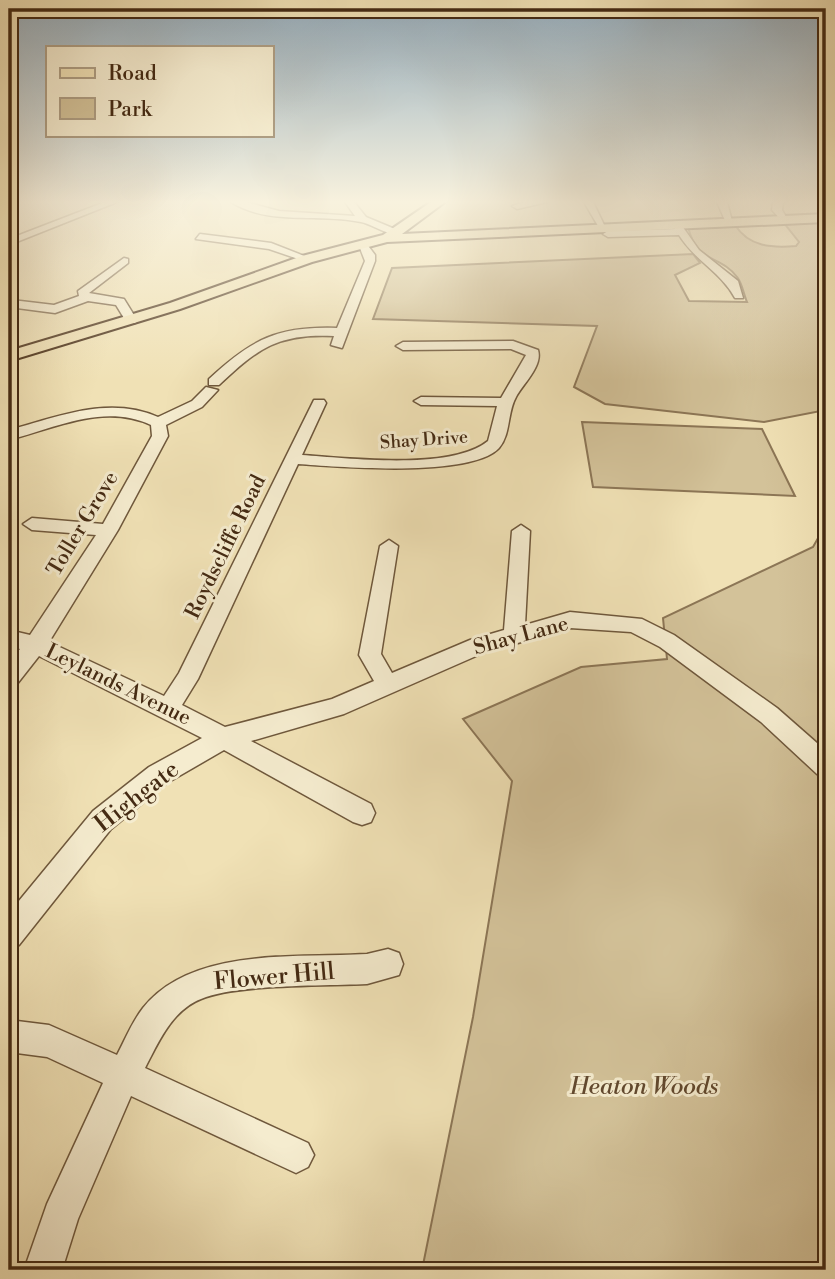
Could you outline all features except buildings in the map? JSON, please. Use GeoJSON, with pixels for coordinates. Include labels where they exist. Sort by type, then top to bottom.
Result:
{"type":"FeatureCollection","features":[{"type":"Feature","properties":{"kind":"main road"},"geometry":{"type":"LineString","coordinates":[[9,356],[131,320],[299,262]]}},
{"type":"Feature","properties":{"kind":"street"},"geometry":{"type":"LineString","coordinates":[[87,297],[82,293],[123,262]]}},
{"type":"Feature","properties":{"kind":"street"},"geometry":{"type":"LineString","coordinates":[[9,435],[103,412],[144,414],[158,423],[197,404],[247,350],[267,339],[290,332],[339,338],[370,262]]}},
{"type":"Feature","properties":{"kind":"street"},"geometry":{"type":"LineString","coordinates":[[707,262],[734,283],[739,296]]}},
{"type":"Feature","properties":{"kind":"street"},"geometry":{"type":"LineString","coordinates":[[12,304],[55,309],[87,297],[120,302],[131,320]]}},
{"type":"Feature","properties":{"kind":"street","name":"Shay Drive"},"geometry":{"type":"LineString","coordinates":[[295,459],[346,463],[460,460],[480,455],[494,444],[506,402],[531,363],[533,353],[513,345],[403,346]]}},
{"type":"Feature","properties":{"kind":"street"},"geometry":{"type":"LineString","coordinates":[[421,401],[506,402]]}},
{"type":"Feature","properties":{"kind":"street","name":"Roydscliffe Road"},"geometry":{"type":"LineString","coordinates":[[168,708],[187,679],[320,403]]}},
{"type":"Feature","properties":{"kind":"street","name":"Toller Grove"},"geometry":{"type":"LineString","coordinates":[[9,678],[36,645],[109,530],[160,436],[158,423]]}},
{"type":"Feature","properties":{"kind":"street"},"geometry":{"type":"LineString","coordinates":[[32,524],[109,530]]}},
{"type":"Feature","properties":{"kind":"street"},"geometry":{"type":"LineString","coordinates":[[514,634],[521,531]]}},
{"type":"Feature","properties":{"kind":"street"},"geometry":{"type":"LineString","coordinates":[[387,683],[370,655],[389,546]]}},
{"type":"Feature","properties":{"kind":"street","name":"Shay Lane"},"geometry":{"type":"LineString","coordinates":[[224,738],[336,707],[387,683],[514,634],[570,620],[635,624],[667,641],[769,715],[826,766]]}},
{"type":"Feature","properties":{"kind":"street","name":"Leylands Avenue"},"geometry":{"type":"LineString","coordinates":[[9,638],[36,645],[168,708],[362,813]]}},
{"type":"Feature","properties":{"kind":"street","name":"Highgate"},"geometry":{"type":"LineString","coordinates":[[9,935],[102,820],[158,775],[224,738]]}},
{"type":"Feature","properties":{"kind":"street","name":"Flower Hill"},"geometry":{"type":"LineString","coordinates":[[43,1270],[60,1217],[122,1077],[153,1020],[171,1001],[194,985],[231,977],[367,969],[388,964]]}},
{"type":"Feature","properties":{"kind":"street"},"geometry":{"type":"LineString","coordinates":[[9,1036],[49,1041],[296,1155]]}},
{"type":"Feature","properties":{"kind":"green space"},"geometry":{"type":"Polygon","coordinates":[[[528,262],[699,262],[675,275],[689,301],[747,302],[737,277],[718,262],[826,262],[826,410],[764,422],[605,404],[574,387],[597,326],[373,319],[392,268],[528,262]]]}},
{"type":"Feature","properties":{"kind":"green space"},"geometry":{"type":"Polygon","coordinates":[[[582,422],[762,429],[795,496],[593,487],[582,422]]]}},
{"type":"Feature","properties":{"kind":"green space","name":"Heaton Woods"},"geometry":{"type":"Polygon","coordinates":[[[826,524],[826,1270],[422,1270],[473,1017],[512,781],[463,719],[581,667],[667,659],[663,618],[813,547],[826,524]]]}}]}
